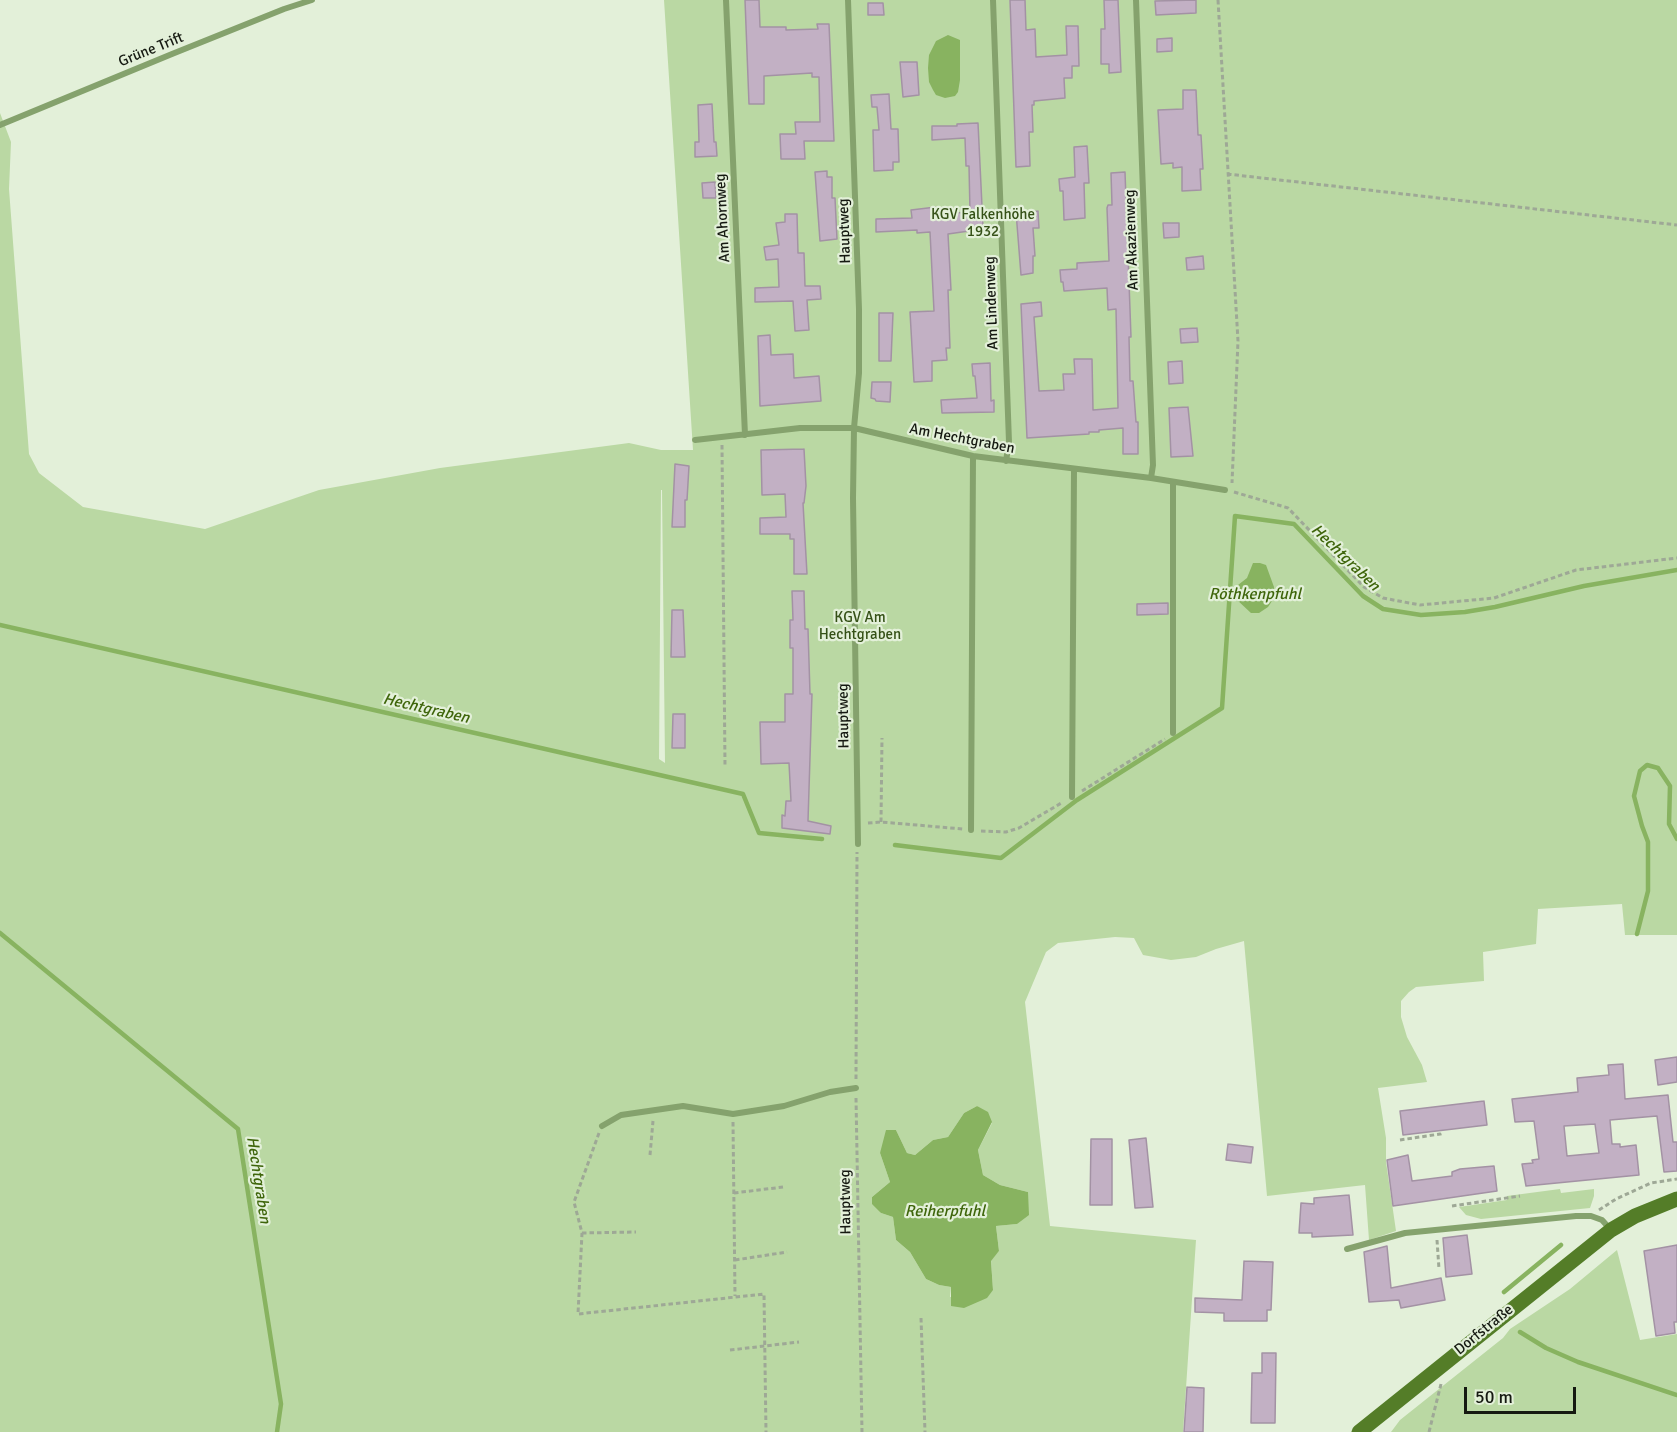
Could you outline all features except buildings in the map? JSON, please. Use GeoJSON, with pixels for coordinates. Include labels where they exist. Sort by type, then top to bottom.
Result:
{"type":"FeatureCollection","features":[{"type":"Feature","properties":{"kind":"main road","name":"Dorfstraße"},"geometry":{"type":"LineString","coordinates":[[1359,1432],[1611,1230],[1635,1216],[1677,1199]]}},
{"type":"Feature","properties":{"kind":"lane","name":"Grüne Trift"},"geometry":{"type":"LineString","coordinates":[[0,125],[284,9],[312,0]]}},
{"type":"Feature","properties":{"kind":"lane","name":"Am Ahornweg"},"geometry":{"type":"LineString","coordinates":[[726,0],[745,435]]}},
{"type":"Feature","properties":{"kind":"lane","name":"Hauptweg"},"geometry":{"type":"LineString","coordinates":[[848,0],[860,309],[853,498],[858,844]]}},
{"type":"Feature","properties":{"kind":"lane","name":"Am Lindenweg"},"geometry":{"type":"LineString","coordinates":[[993,0],[1009,442],[1006,461]]}},
{"type":"Feature","properties":{"kind":"lane","name":"Am Akazienweg"},"geometry":{"type":"LineString","coordinates":[[1136,0],[1153,465],[1151,478]]}},
{"type":"Feature","properties":{"kind":"lane","name":"Am Hechtgraben"},"geometry":{"type":"LineString","coordinates":[[695,440],[800,428],[854,428],[973,456],[1151,478],[1228,491]]}},
{"type":"Feature","properties":{"kind":"lane"},"geometry":{"type":"LineString","coordinates":[[971,830],[973,456]]}},
{"type":"Feature","properties":{"kind":"lane"},"geometry":{"type":"LineString","coordinates":[[1072,797],[1074,469]]}},
{"type":"Feature","properties":{"kind":"lane"},"geometry":{"type":"LineString","coordinates":[[1173,482],[1173,733]]}},
{"type":"Feature","properties":{"kind":"lane"},"geometry":{"type":"LineString","coordinates":[[602,1126],[621,1115],[653,1110],[683,1106],[733,1114],[784,1106],[830,1092],[856,1088]]}},
{"type":"Feature","properties":{"kind":"lane"},"geometry":{"type":"LineString","coordinates":[[1347,1249],[1405,1233],[1576,1216],[1602,1220],[1611,1230]]}},
{"type":"Feature","properties":{"kind":"path"},"geometry":{"type":"LineString","coordinates":[[1218,0],[1238,341],[1228,491],[1288,508],[1364,587],[1383,598],[1420,605],[1494,598],[1576,570],[1677,558]]}},
{"type":"Feature","properties":{"kind":"path"},"geometry":{"type":"LineString","coordinates":[[1227,174],[1677,225]]}},
{"type":"Feature","properties":{"kind":"path"},"geometry":{"type":"LineString","coordinates":[[722,437],[725,766]]}},
{"type":"Feature","properties":{"kind":"path"},"geometry":{"type":"LineString","coordinates":[[857,825],[881,822],[1006,832],[1018,828],[1072,797],[1173,733]]}},
{"type":"Feature","properties":{"kind":"path"},"geometry":{"type":"LineString","coordinates":[[881,822],[882,738]]}},
{"type":"Feature","properties":{"kind":"path","name":"Hauptweg"},"geometry":{"type":"LineString","coordinates":[[858,844],[856,1088],[861,1432]]}},
{"type":"Feature","properties":{"kind":"path"},"geometry":{"type":"LineString","coordinates":[[650,1155],[653,1110]]}},
{"type":"Feature","properties":{"kind":"path"},"geometry":{"type":"LineString","coordinates":[[733,1114],[735,1296]]}},
{"type":"Feature","properties":{"kind":"path"},"geometry":{"type":"LineString","coordinates":[[602,1126],[574,1202],[582,1233],[578,1314],[764,1294],[765,1432]]}},
{"type":"Feature","properties":{"kind":"path"},"geometry":{"type":"LineString","coordinates":[[1400,1140],[1440,1134],[1441,1138]]}},
{"type":"Feature","properties":{"kind":"path"},"geometry":{"type":"LineString","coordinates":[[1594,1217],[1601,1207],[1616,1199],[1652,1184],[1677,1179]]}},
{"type":"Feature","properties":{"kind":"path"},"geometry":{"type":"LineString","coordinates":[[734,1193],[783,1187]]}},
{"type":"Feature","properties":{"kind":"path"},"geometry":{"type":"LineString","coordinates":[[1452,1206],[1520,1196]]}},
{"type":"Feature","properties":{"kind":"path"},"geometry":{"type":"LineString","coordinates":[[1436,1230],[1439,1269]]}},
{"type":"Feature","properties":{"kind":"path"},"geometry":{"type":"LineString","coordinates":[[582,1233],[636,1232]]}},
{"type":"Feature","properties":{"kind":"path"},"geometry":{"type":"LineString","coordinates":[[735,1260],[787,1252]]}},
{"type":"Feature","properties":{"kind":"path"},"geometry":{"type":"LineString","coordinates":[[921,1318],[925,1432]]}},
{"type":"Feature","properties":{"kind":"path"},"geometry":{"type":"LineString","coordinates":[[730,1350],[799,1342]]}},
{"type":"Feature","properties":{"kind":"path"},"geometry":{"type":"LineString","coordinates":[[1429,1432],[1442,1382]]}},
{"type":"Feature","properties":{"kind":"green space"},"geometry":{"type":"Polygon","coordinates":[[[664,0],[1677,0],[1677,935],[1625,935],[1622,904],[1538,909],[1536,944],[1483,952],[1484,981],[1416,987],[1409,992],[1401,1001],[1401,1017],[1407,1037],[1422,1065],[1427,1082],[1378,1088],[1396,1231],[1369,1240],[1365,1185],[1267,1196],[1244,941],[1196,957],[1171,960],[1143,955],[1134,938],[1115,937],[1058,943],[1046,952],[1025,1002],[1050,1226],[1196,1240],[1183,1432],[0,1432],[0,113],[11,142],[9,189],[29,454],[39,473],[83,507],[205,529],[319,490],[440,468],[629,443],[661,450],[693,450],[664,0]],[[662,490],[659,759],[665,763],[662,490]],[[977,1106],[964,1113],[948,1137],[933,1140],[915,1155],[907,1153],[896,1130],[880,1153],[890,1182],[872,1197],[881,1213],[893,1217],[896,1240],[910,1252],[926,1279],[951,1287],[950,1297],[993,1290],[991,1260],[999,1251],[996,1226],[1017,1224],[1028,1192],[1000,1185],[983,1175],[978,1150],[992,1123],[977,1106]]]}},
{"type":"Feature","properties":{"kind":"green space"},"geometry":{"type":"Polygon","coordinates":[[[1560,1189],[1561,1193],[1594,1189],[1590,1208],[1481,1219],[1466,1215],[1459,1207],[1507,1200],[1507,1196],[1560,1189]]]}},
{"type":"Feature","properties":{"kind":"green space"},"geometry":{"type":"Polygon","coordinates":[[[1617,1250],[1640,1340],[1677,1334],[1677,1432],[1391,1432],[1400,1420],[1503,1338],[1510,1329],[1570,1289],[1617,1250]]]}},
{"type":"Feature","properties":{"kind":"water"},"geometry":{"type":"Polygon","coordinates":[[[948,35],[960,40],[960,80],[955,96],[945,98],[936,95],[933,90],[929,82],[928,68],[929,55],[936,41],[948,35]]]}},
{"type":"Feature","properties":{"kind":"water","name":"Röthkenpfuhl"},"geometry":{"type":"Polygon","coordinates":[[[1253,563],[1266,565],[1274,587],[1274,598],[1268,607],[1259,613],[1251,613],[1236,599],[1234,593],[1238,585],[1247,578],[1253,563]]]}},
{"type":"Feature","properties":{"kind":"water","name":"Reiherpfuhl"},"geometry":{"type":"Polygon","coordinates":[[[977,1106],[988,1112],[992,1122],[978,1150],[983,1175],[1000,1185],[1028,1192],[1029,1215],[1017,1224],[996,1226],[999,1251],[991,1261],[993,1290],[987,1298],[964,1308],[951,1306],[951,1287],[926,1279],[910,1252],[896,1240],[893,1217],[881,1213],[872,1204],[872,1197],[890,1182],[880,1153],[886,1130],[896,1130],[907,1153],[915,1155],[933,1140],[948,1137],[964,1113],[977,1106]]]}},
{"type":"Feature","properties":{"kind":"waterway","name":"Hechtgraben"},"geometry":{"type":"LineString","coordinates":[[895,845],[1001,858],[1077,800],[1222,708],[1235,516],[1294,524],[1363,596],[1383,609],[1421,615],[1495,607],[1584,586],[1677,570]]}},
{"type":"Feature","properties":{"kind":"waterway","name":"Hechtgraben"},"geometry":{"type":"LineString","coordinates":[[0,625],[743,794],[759,833],[822,839]]}},
{"type":"Feature","properties":{"kind":"waterway"},"geometry":{"type":"LineString","coordinates":[[1637,934],[1648,891],[1648,842],[1634,796],[1640,771],[1647,765],[1658,768],[1670,786],[1669,824],[1677,839]]}},
{"type":"Feature","properties":{"kind":"waterway","name":"Hechtgraben"},"geometry":{"type":"LineString","coordinates":[[0,933],[238,1129],[281,1404],[277,1432]]}},
{"type":"Feature","properties":{"kind":"waterway"},"geometry":{"type":"LineString","coordinates":[[1504,1292],[1561,1245]]}},
{"type":"Feature","properties":{"kind":"waterway"},"geometry":{"type":"LineString","coordinates":[[1520,1332],[1546,1348],[1578,1362],[1677,1395]]}},
{"type":"Feature","properties":{"kind":"park label","name":"KGV Falkenhöhe 1932"},"geometry":{"type":"Point","coordinates":[983,224]}},
{"type":"Feature","properties":{"kind":"park label","name":"KGV Am Hechtgraben"},"geometry":{"type":"Point","coordinates":[860,626]}}]}
